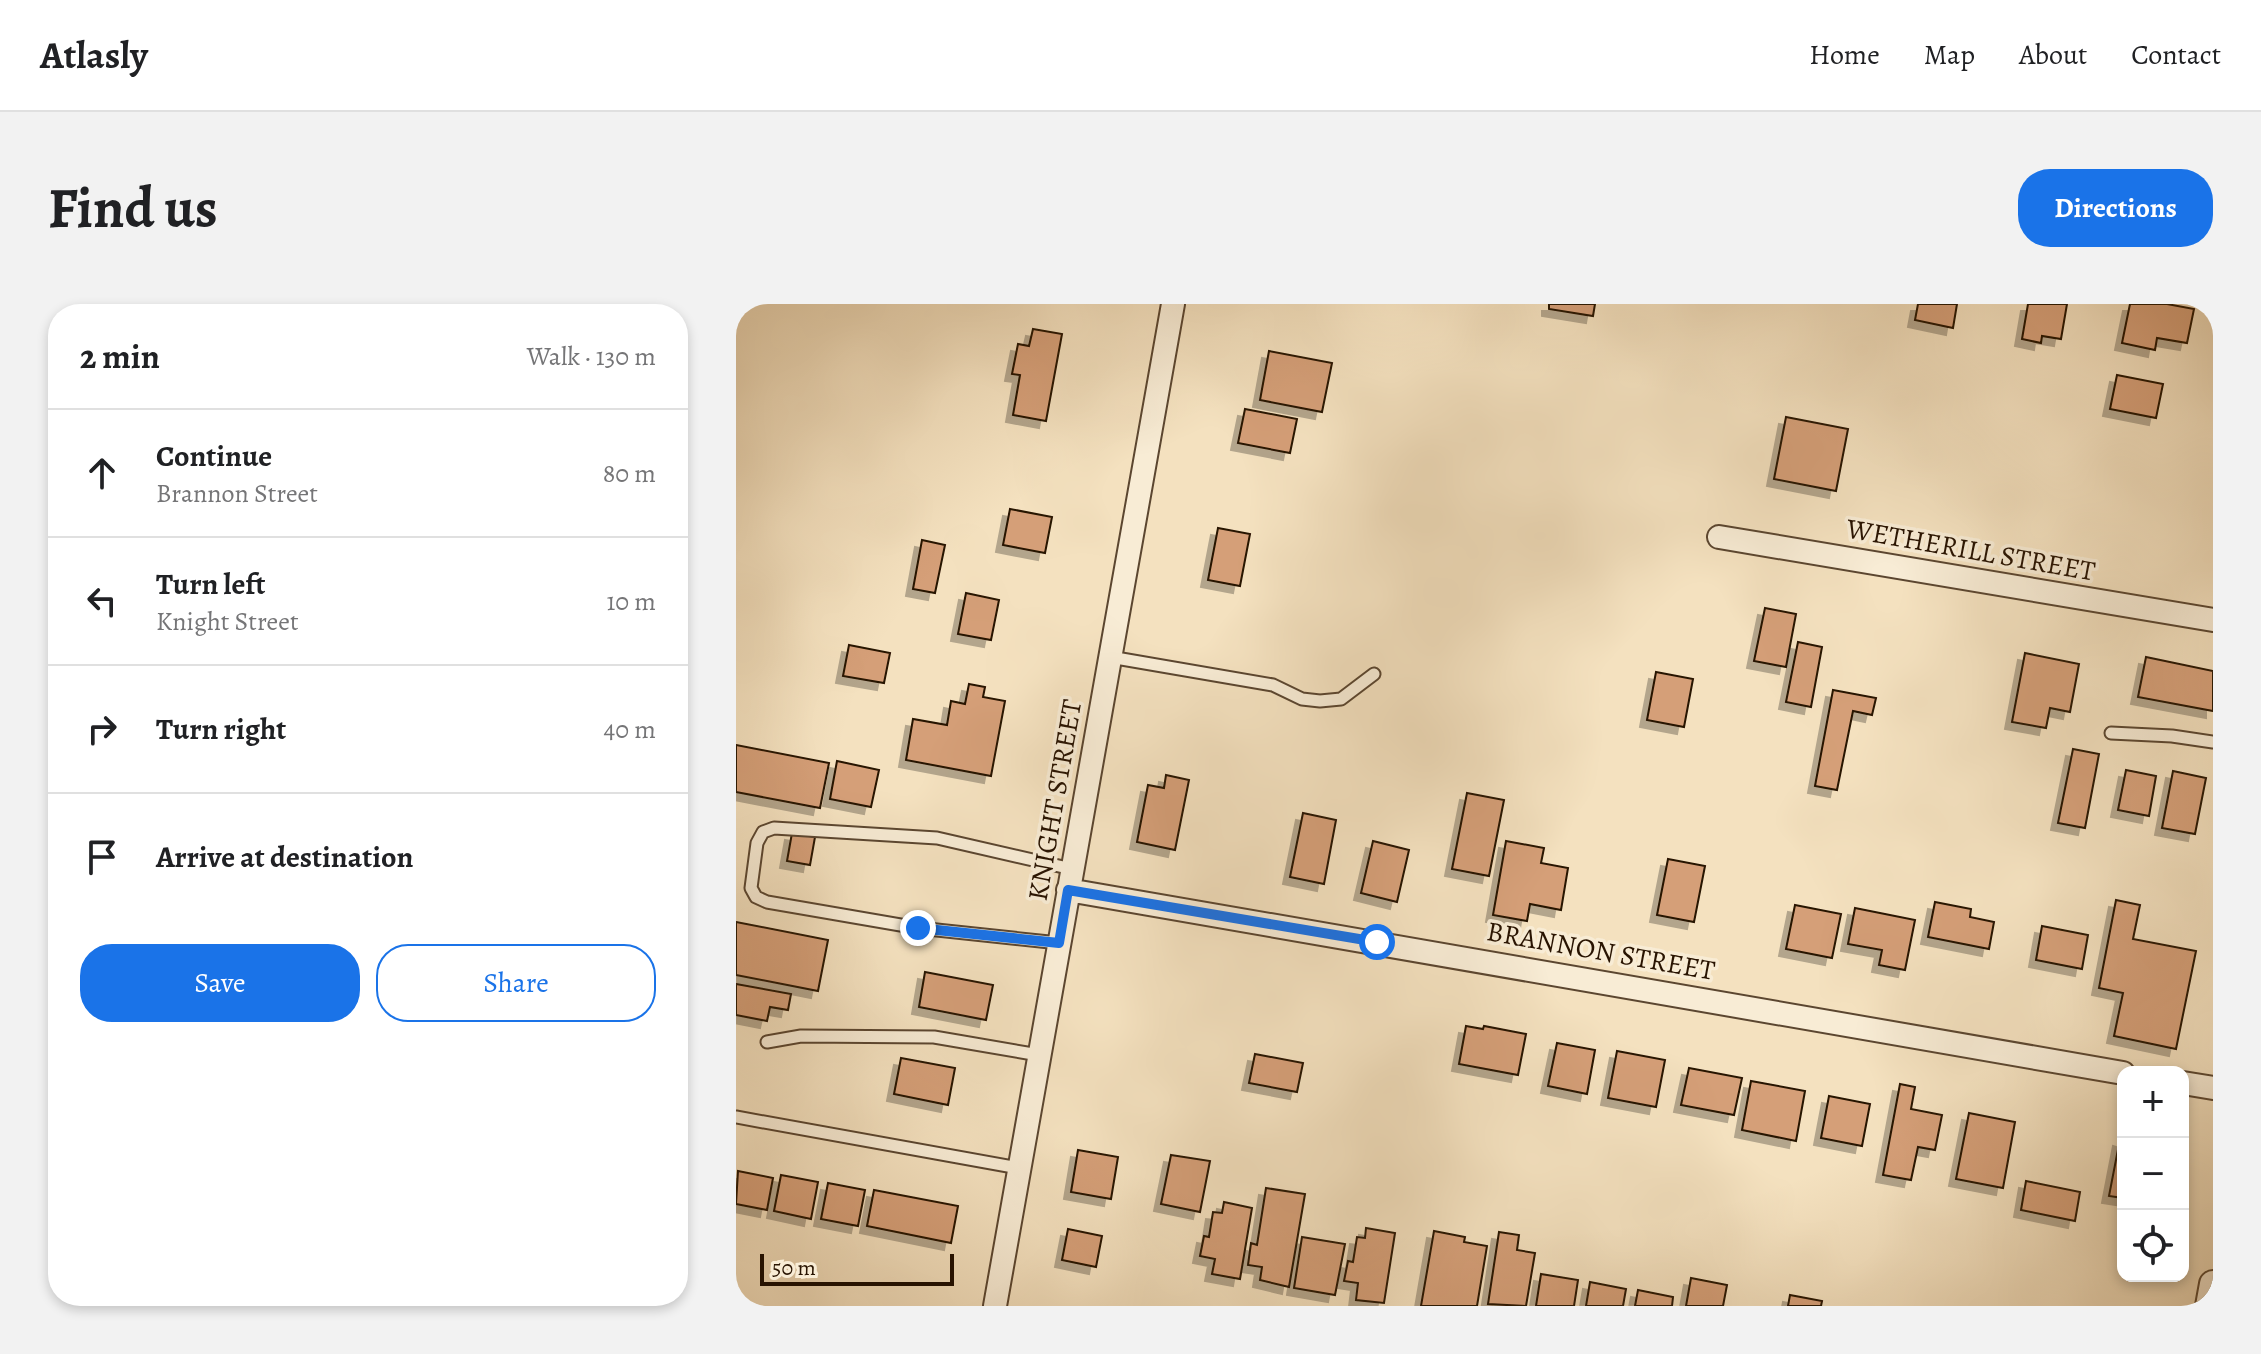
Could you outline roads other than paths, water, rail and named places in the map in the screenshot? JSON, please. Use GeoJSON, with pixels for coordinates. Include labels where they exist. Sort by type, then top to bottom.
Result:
{"type":"FeatureCollection","features":[{"type":"Feature","properties":{"kind":"street","name":"KNIGHT STREET"},"geometry":{"type":"LineString","coordinates":[[1001,1305],[1019,1168],[1173,304]]}},
{"type":"Feature","properties":{"kind":"street","name":"WETHERILL STREET"},"geometry":{"type":"LineString","coordinates":[[1719,537],[2213,620]]}},
{"type":"Feature","properties":{"kind":"street","name":"BRANNON STREET"},"geometry":{"type":"LineString","coordinates":[[1070,879],[2117,1072]]}},
{"type":"Feature","properties":{"kind":"street"},"geometry":{"type":"LineString","coordinates":[[2189,1084],[2213,1088]]}},
{"type":"Feature","properties":{"kind":"street"},"geometry":{"type":"LineString","coordinates":[[2209,1306],[2213,1284]]}},
{"type":"Feature","properties":{"kind":"lane"},"geometry":{"type":"LineString","coordinates":[[1110,657],[1273,685],[1302,699],[1320,701],[1341,699],[1374,674]]}},
{"type":"Feature","properties":{"kind":"lane"},"geometry":{"type":"LineString","coordinates":[[2111,733],[2213,742]]}},
{"type":"Feature","properties":{"kind":"lane"},"geometry":{"type":"LineString","coordinates":[[1059,943],[918,928],[767,902],[756,897],[751,888],[757,843],[763,832],[774,828],[937,838],[1070,879]]}},
{"type":"Feature","properties":{"kind":"lane"},"geometry":{"type":"LineString","coordinates":[[767,1042],[801,1036],[934,1037],[1039,1055]]}},
{"type":"Feature","properties":{"kind":"lane"},"geometry":{"type":"LineString","coordinates":[[736,1117],[1019,1168]]}}]}
